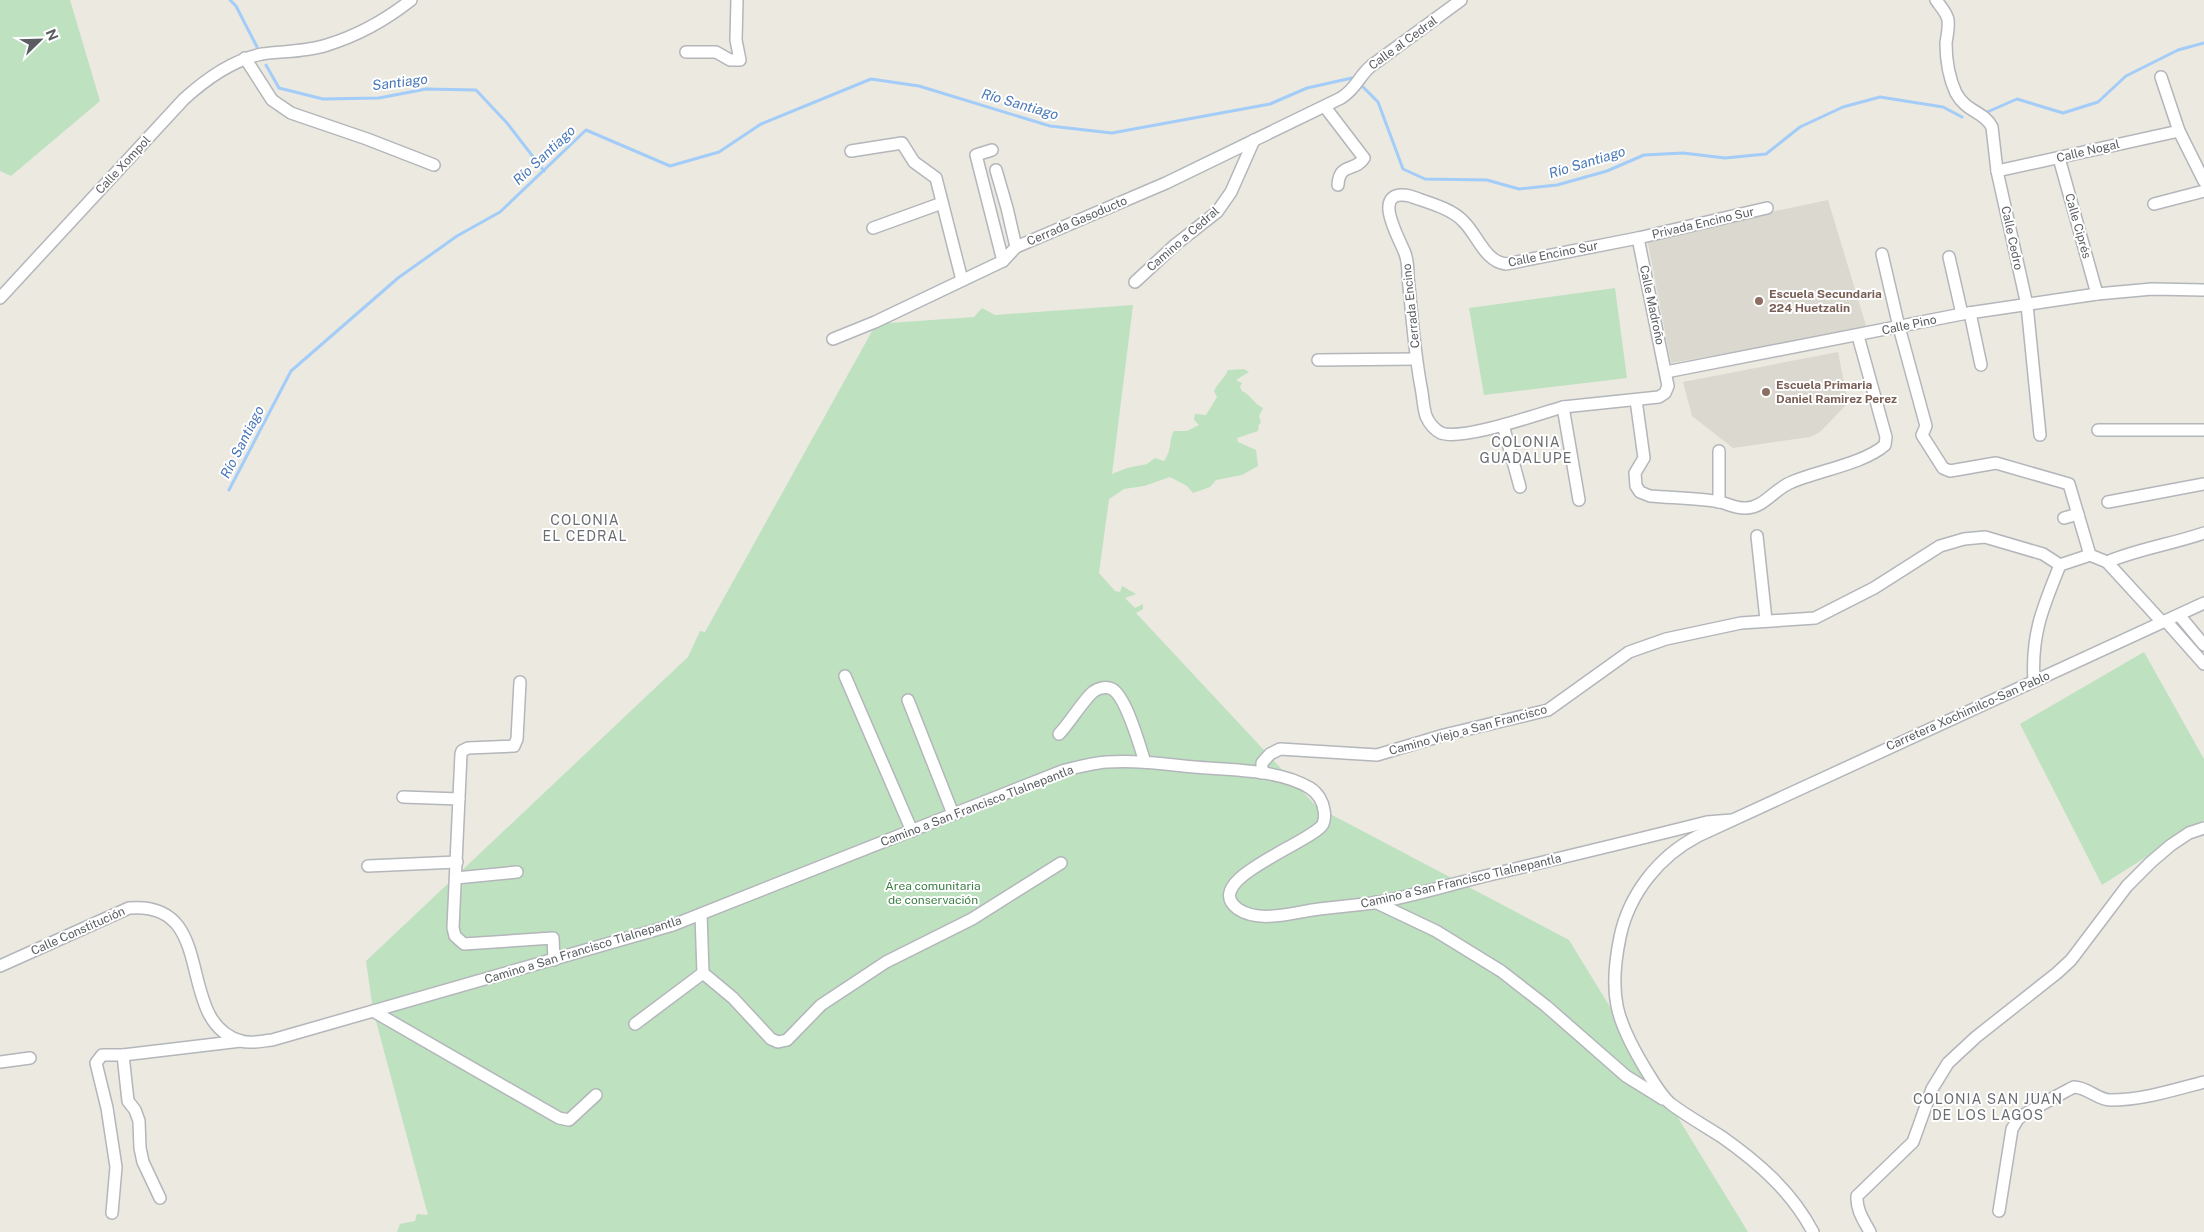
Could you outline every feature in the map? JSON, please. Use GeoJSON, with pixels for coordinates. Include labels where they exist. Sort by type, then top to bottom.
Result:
{"type":"FeatureCollection","features":[{"type":"Feature","properties":{"kind":"street","name":"Calle Xompol"},"geometry":{"type":"LineString","coordinates":[[0,298],[201,84],[225,68],[246,58],[262,54],[310,49],[340,41],[369,27],[410,0]]}},
{"type":"Feature","properties":{"kind":"street"},"geometry":{"type":"LineString","coordinates":[[686,52],[716,52],[730,60],[740,60],[736,40],[737,0]]}},
{"type":"Feature","properties":{"kind":"street","name":"Calle al Cedral"},"geometry":{"type":"LineString","coordinates":[[1325,107],[1350,92],[1357,85],[1363,73],[1461,0]]}},
{"type":"Feature","properties":{"kind":"street","name":"Calle Cedro"},"geometry":{"type":"LineString","coordinates":[[1936,0],[1948,20],[1946,46],[1948,68],[1956,92],[1968,108],[1989,121],[1992,127],[1997,171],[2026,305],[2040,434]]}},
{"type":"Feature","properties":{"kind":"street"},"geometry":{"type":"LineString","coordinates":[[246,58],[272,100],[291,113],[367,139],[434,165]]}},
{"type":"Feature","properties":{"kind":"street"},"geometry":{"type":"LineString","coordinates":[[2161,77],[2179,131],[2204,181]]}},
{"type":"Feature","properties":{"kind":"street"},"geometry":{"type":"LineString","coordinates":[[1325,107],[1364,158],[1362,162],[1342,171],[1338,177],[1338,185]]}},
{"type":"Feature","properties":{"kind":"street","name":"Cerrada Gasoducto"},"geometry":{"type":"LineString","coordinates":[[833,339],[1003,261],[1016,247],[1166,184],[1325,107]]}},
{"type":"Feature","properties":{"kind":"street","name":"Calle Nogal"},"geometry":{"type":"LineString","coordinates":[[1997,171],[2179,131]]}},
{"type":"Feature","properties":{"kind":"street","name":"Camino a Cedral"},"geometry":{"type":"LineString","coordinates":[[1135,282],[1175,245],[1217,212],[1231,192],[1254,140]]}},
{"type":"Feature","properties":{"kind":"street"},"geometry":{"type":"LineString","coordinates":[[851,151],[902,143],[914,162],[936,178],[962,280]]}},
{"type":"Feature","properties":{"kind":"street"},"geometry":{"type":"LineString","coordinates":[[992,150],[976,155],[1003,261]]}},
{"type":"Feature","properties":{"kind":"street","name":"Calle Ciprés"},"geometry":{"type":"LineString","coordinates":[[2059,158],[2098,294]]}},
{"type":"Feature","properties":{"kind":"street"},"geometry":{"type":"LineString","coordinates":[[996,170],[1016,247]]}},
{"type":"Feature","properties":{"kind":"street"},"geometry":{"type":"LineString","coordinates":[[2154,204],[2204,191]]}},
{"type":"Feature","properties":{"kind":"street","name":"Calle Encino Sur"},"geometry":{"type":"LineString","coordinates":[[1403,194],[1452,213],[1463,220],[1491,257],[1498,263],[1506,264],[1638,238]]}},
{"type":"Feature","properties":{"kind":"street","name":"Cerrada Encino"},"geometry":{"type":"LineString","coordinates":[[1403,194],[1394,197],[1389,203],[1388,214],[1405,253],[1416,359],[1426,416],[1432,426],[1442,433],[1462,434],[1503,425]]}},
{"type":"Feature","properties":{"kind":"street"},"geometry":{"type":"LineString","coordinates":[[873,228],[942,203]]}},
{"type":"Feature","properties":{"kind":"street","name":"Privada Encino Sur"},"geometry":{"type":"LineString","coordinates":[[1638,238],[1767,208]]}},
{"type":"Feature","properties":{"kind":"street","name":"Calle Madroño"},"geometry":{"type":"LineString","coordinates":[[1638,238],[1666,372]]}},
{"type":"Feature","properties":{"kind":"street"},"geometry":{"type":"LineString","coordinates":[[1882,254],[1899,327],[1926,426],[1922,435],[1943,468],[1950,471],[1996,463],[2069,484],[2090,555]]}},
{"type":"Feature","properties":{"kind":"street"},"geometry":{"type":"LineString","coordinates":[[1949,257],[1981,364]]}},
{"type":"Feature","properties":{"kind":"street","name":"Calle Pino"},"geometry":{"type":"LineString","coordinates":[[1666,372],[1858,336],[1966,313],[2098,294],[2168,288],[2204,290]]}},
{"type":"Feature","properties":{"kind":"street"},"geometry":{"type":"LineString","coordinates":[[1636,400],[1644,458],[1635,473],[1636,486],[1640,492],[1650,496],[1719,502],[1745,508],[1755,507],[1778,489],[1791,482],[1861,458],[1884,445],[1886,437],[1858,336]]}},
{"type":"Feature","properties":{"kind":"street"},"geometry":{"type":"LineString","coordinates":[[1318,360],[1416,359]]}},
{"type":"Feature","properties":{"kind":"street"},"geometry":{"type":"LineString","coordinates":[[1520,487],[1503,425],[1563,407],[1659,396],[1665,393],[1668,386],[1666,372]]}},
{"type":"Feature","properties":{"kind":"street"},"geometry":{"type":"LineString","coordinates":[[1563,407],[1579,500]]}},
{"type":"Feature","properties":{"kind":"street"},"geometry":{"type":"LineString","coordinates":[[2098,430],[2204,430]]}},
{"type":"Feature","properties":{"kind":"street"},"geometry":{"type":"LineString","coordinates":[[1719,451],[1719,502]]}},
{"type":"Feature","properties":{"kind":"street"},"geometry":{"type":"LineString","coordinates":[[2108,502],[2204,484]]}},
{"type":"Feature","properties":{"kind":"street"},"geometry":{"type":"LineString","coordinates":[[2064,518],[2078,514]]}},
{"type":"Feature","properties":{"kind":"street"},"geometry":{"type":"LineString","coordinates":[[2108,562],[2124,555],[2176,543],[2204,533]]}},
{"type":"Feature","properties":{"kind":"street"},"geometry":{"type":"LineString","coordinates":[[1757,536],[1766,620]]}},
{"type":"Feature","properties":{"kind":"street","name":"Camino Viejo a San Francisco"},"geometry":{"type":"LineString","coordinates":[[1262,773],[1262,763],[1270,754],[1280,749],[1377,755],[1444,735],[1548,710],[1629,652],[1666,640],[1741,623],[1815,618],[1874,588],[1940,546],[1964,539],[1985,537],[2043,554],[2060,565]]}},
{"type":"Feature","properties":{"kind":"street"},"geometry":{"type":"LineString","coordinates":[[2034,681],[2034,641],[2039,617],[2060,565],[2090,555],[2108,562],[2204,664]]}},
{"type":"Feature","properties":{"kind":"street","name":"Carretera Xochimilco-San Pablo"},"geometry":{"type":"LineString","coordinates":[[1669,1103],[1639,1059],[1621,1024],[1615,999],[1614,980],[1621,931],[1628,908],[1641,887],[1664,858],[1682,844],[1732,820],[2204,603]]}},
{"type":"Feature","properties":{"kind":"street"},"geometry":{"type":"LineString","coordinates":[[2179,614],[2204,645]]}},
{"type":"Feature","properties":{"kind":"street"},"geometry":{"type":"LineString","coordinates":[[846,676],[912,831]]}},
{"type":"Feature","properties":{"kind":"street"},"geometry":{"type":"LineString","coordinates":[[520,682],[517,740],[514,746],[468,748],[462,751],[453,928],[454,936],[464,944],[553,938],[554,960]]}},
{"type":"Feature","properties":{"kind":"street"},"geometry":{"type":"LineString","coordinates":[[1059,734],[1093,692],[1105,687],[1112,689],[1120,698],[1125,709],[1145,762]]}},
{"type":"Feature","properties":{"kind":"street"},"geometry":{"type":"LineString","coordinates":[[908,700],[953,814]]}},
{"type":"Feature","properties":{"kind":"street","name":"Camino a San Francisco Tlalnepantla"},"geometry":{"type":"LineString","coordinates":[[112,1213],[116,1167],[107,1108],[96,1063],[102,1055],[123,1055],[241,1041],[272,1040],[673,925],[1062,770],[1099,763],[1145,762],[1262,773],[1304,784],[1313,790],[1323,806],[1325,817],[1323,825],[1314,834],[1248,870],[1236,880],[1231,889],[1230,897],[1233,904],[1240,911],[1253,915],[1273,916],[1375,902],[1707,822],[1732,820]]}},
{"type":"Feature","properties":{"kind":"street"},"geometry":{"type":"LineString","coordinates":[[403,797],[459,799]]}},
{"type":"Feature","properties":{"kind":"street"},"geometry":{"type":"LineString","coordinates":[[1870,1232],[1860,1213],[1857,1196],[1913,1142],[1932,1089],[1948,1063],[1976,1037],[2058,973],[2071,960],[2127,886],[2151,862],[2171,844],[2189,833],[2204,828]]}},
{"type":"Feature","properties":{"kind":"street"},"geometry":{"type":"LineString","coordinates":[[368,866],[457,862]]}},
{"type":"Feature","properties":{"kind":"street"},"geometry":{"type":"LineString","coordinates":[[701,914],[703,973],[733,998],[771,1039],[778,1042],[788,1040],[821,1005],[886,962],[972,919],[1060,862]]}},
{"type":"Feature","properties":{"kind":"street"},"geometry":{"type":"LineString","coordinates":[[456,878],[517,872]]}},
{"type":"Feature","properties":{"kind":"street"},"geometry":{"type":"LineString","coordinates":[[1375,902],[1436,931],[1501,971],[1546,1006],[1626,1076],[1722,1138],[1759,1166],[1789,1194],[1813,1232]]}},
{"type":"Feature","properties":{"kind":"street","name":"Calle Constitución"},"geometry":{"type":"LineString","coordinates":[[0,966],[129,908],[147,906],[172,920],[181,929],[192,954],[205,1009],[212,1020],[223,1031],[241,1041]]}},
{"type":"Feature","properties":{"kind":"street"},"geometry":{"type":"LineString","coordinates":[[635,1024],[703,973]]}},
{"type":"Feature","properties":{"kind":"street"},"geometry":{"type":"LineString","coordinates":[[373,1011],[559,1118],[569,1120],[596,1095]]}},
{"type":"Feature","properties":{"kind":"street"},"geometry":{"type":"LineString","coordinates":[[123,1055],[128,1101],[135,1110],[139,1121],[140,1148],[143,1162],[160,1198]]}},
{"type":"Feature","properties":{"kind":"street"},"geometry":{"type":"LineString","coordinates":[[0,1062],[30,1058]]}},
{"type":"Feature","properties":{"kind":"street"},"geometry":{"type":"LineString","coordinates":[[1998,1211],[2012,1129],[2017,1120],[2025,1114],[2044,1105],[2066,1089],[2074,1087],[2082,1088],[2108,1100],[2165,1093],[2204,1082]]}},
{"type":"Feature","properties":{"kind":"shaded area","name":"Escuela Secundaria 224 Huetzalin"},"geometry":{"type":"Polygon","coordinates":[[[1828,200],[1867,329],[1671,363],[1647,238],[1828,200]]]}},
{"type":"Feature","properties":{"kind":"shaded area","name":"Escuela Primaria Daniel Ramirez Perez"},"geometry":{"type":"Polygon","coordinates":[[[1838,352],[1848,403],[1820,432],[1810,437],[1733,448],[1692,416],[1683,382],[1838,352]]]}},
{"type":"Feature","properties":{"kind":"green space"},"geometry":{"type":"Polygon","coordinates":[[[0,0],[70,0],[100,101],[11,176],[0,171],[0,0]]]}},
{"type":"Feature","properties":{"kind":"green space"},"geometry":{"type":"Polygon","coordinates":[[[1615,288],[1627,378],[1484,395],[1469,308],[1615,288]]]}},
{"type":"Feature","properties":{"kind":"green space","name":"Área comunitaria de conservación"},"geometry":{"type":"Polygon","coordinates":[[[1133,305],[1112,474],[1127,468],[1147,464],[1155,458],[1164,461],[1169,452],[1174,431],[1187,431],[1199,425],[1194,420],[1195,414],[1206,415],[1217,397],[1214,391],[1228,370],[1244,369],[1249,372],[1236,380],[1242,383],[1240,387],[1242,391],[1263,408],[1259,416],[1261,423],[1259,424],[1258,431],[1237,438],[1238,442],[1256,450],[1258,466],[1242,475],[1216,480],[1210,487],[1193,493],[1187,486],[1170,477],[1144,486],[1124,489],[1109,499],[1099,573],[1115,591],[1120,592],[1122,586],[1136,594],[1125,598],[1135,608],[1143,604],[1143,609],[1136,613],[1317,807],[1569,940],[1748,1232],[397,1232],[400,1224],[415,1221],[417,1214],[428,1215],[373,1010],[366,961],[688,657],[700,631],[705,632],[876,324],[974,317],[982,308],[995,315],[1133,305]]]}},
{"type":"Feature","properties":{"kind":"green space"},"geometry":{"type":"Polygon","coordinates":[[[2144,652],[2204,759],[2204,820],[2102,885],[2020,724],[2144,652]]]}},
{"type":"Feature","properties":{"kind":"waterway","name":"Santiago"},"geometry":{"type":"LineString","coordinates":[[230,0],[236,6],[257,47]]}},
{"type":"Feature","properties":{"kind":"waterway","name":"Río Santiago"},"geometry":{"type":"LineString","coordinates":[[1985,113],[2017,99],[2063,113],[2098,102],[2126,76],[2178,50],[2204,43]]}},
{"type":"Feature","properties":{"kind":"waterway","name":"Santiago"},"geometry":{"type":"LineString","coordinates":[[266,65],[279,88],[323,99],[379,98],[426,89],[476,90],[507,123],[544,171]]}},
{"type":"Feature","properties":{"kind":"waterway","name":"Río Santiago"},"geometry":{"type":"LineString","coordinates":[[229,490],[291,371],[398,278],[457,236],[500,212],[586,130],[670,166],[719,152],[761,124],[871,79],[919,86],[1050,126],[1112,133],[1270,104],[1307,88],[1352,78],[1355,80]]}},
{"type":"Feature","properties":{"kind":"waterway","name":"Río Santiago"},"geometry":{"type":"LineString","coordinates":[[1360,84],[1378,102],[1403,169],[1425,179],[1487,180],[1519,189],[1557,185],[1607,171],[1644,155],[1683,153],[1725,158],[1766,154],[1800,127],[1843,107],[1880,97],[1943,107],[1962,117]]}},
{"type":"Feature","properties":{"kind":"place","name":"Escuela Secundaria 224 Huetzalin"},"geometry":{"type":"Point","coordinates":[1759,301]}},
{"type":"Feature","properties":{"kind":"place","name":"Escuela Primaria Daniel Ramirez Perez"},"geometry":{"type":"Point","coordinates":[1766,392]}},
{"type":"Feature","properties":{"kind":"district","name":"COLONIA GUADALUPE"},"geometry":{"type":"Point","coordinates":[1526,450]}},
{"type":"Feature","properties":{"kind":"district","name":"COLONIA EL CEDRAL"},"geometry":{"type":"Point","coordinates":[585,528]}},
{"type":"Feature","properties":{"kind":"district","name":"COLONIA SAN JUAN DE LOS LAGOS"},"geometry":{"type":"Point","coordinates":[1988,1108]}}]}
